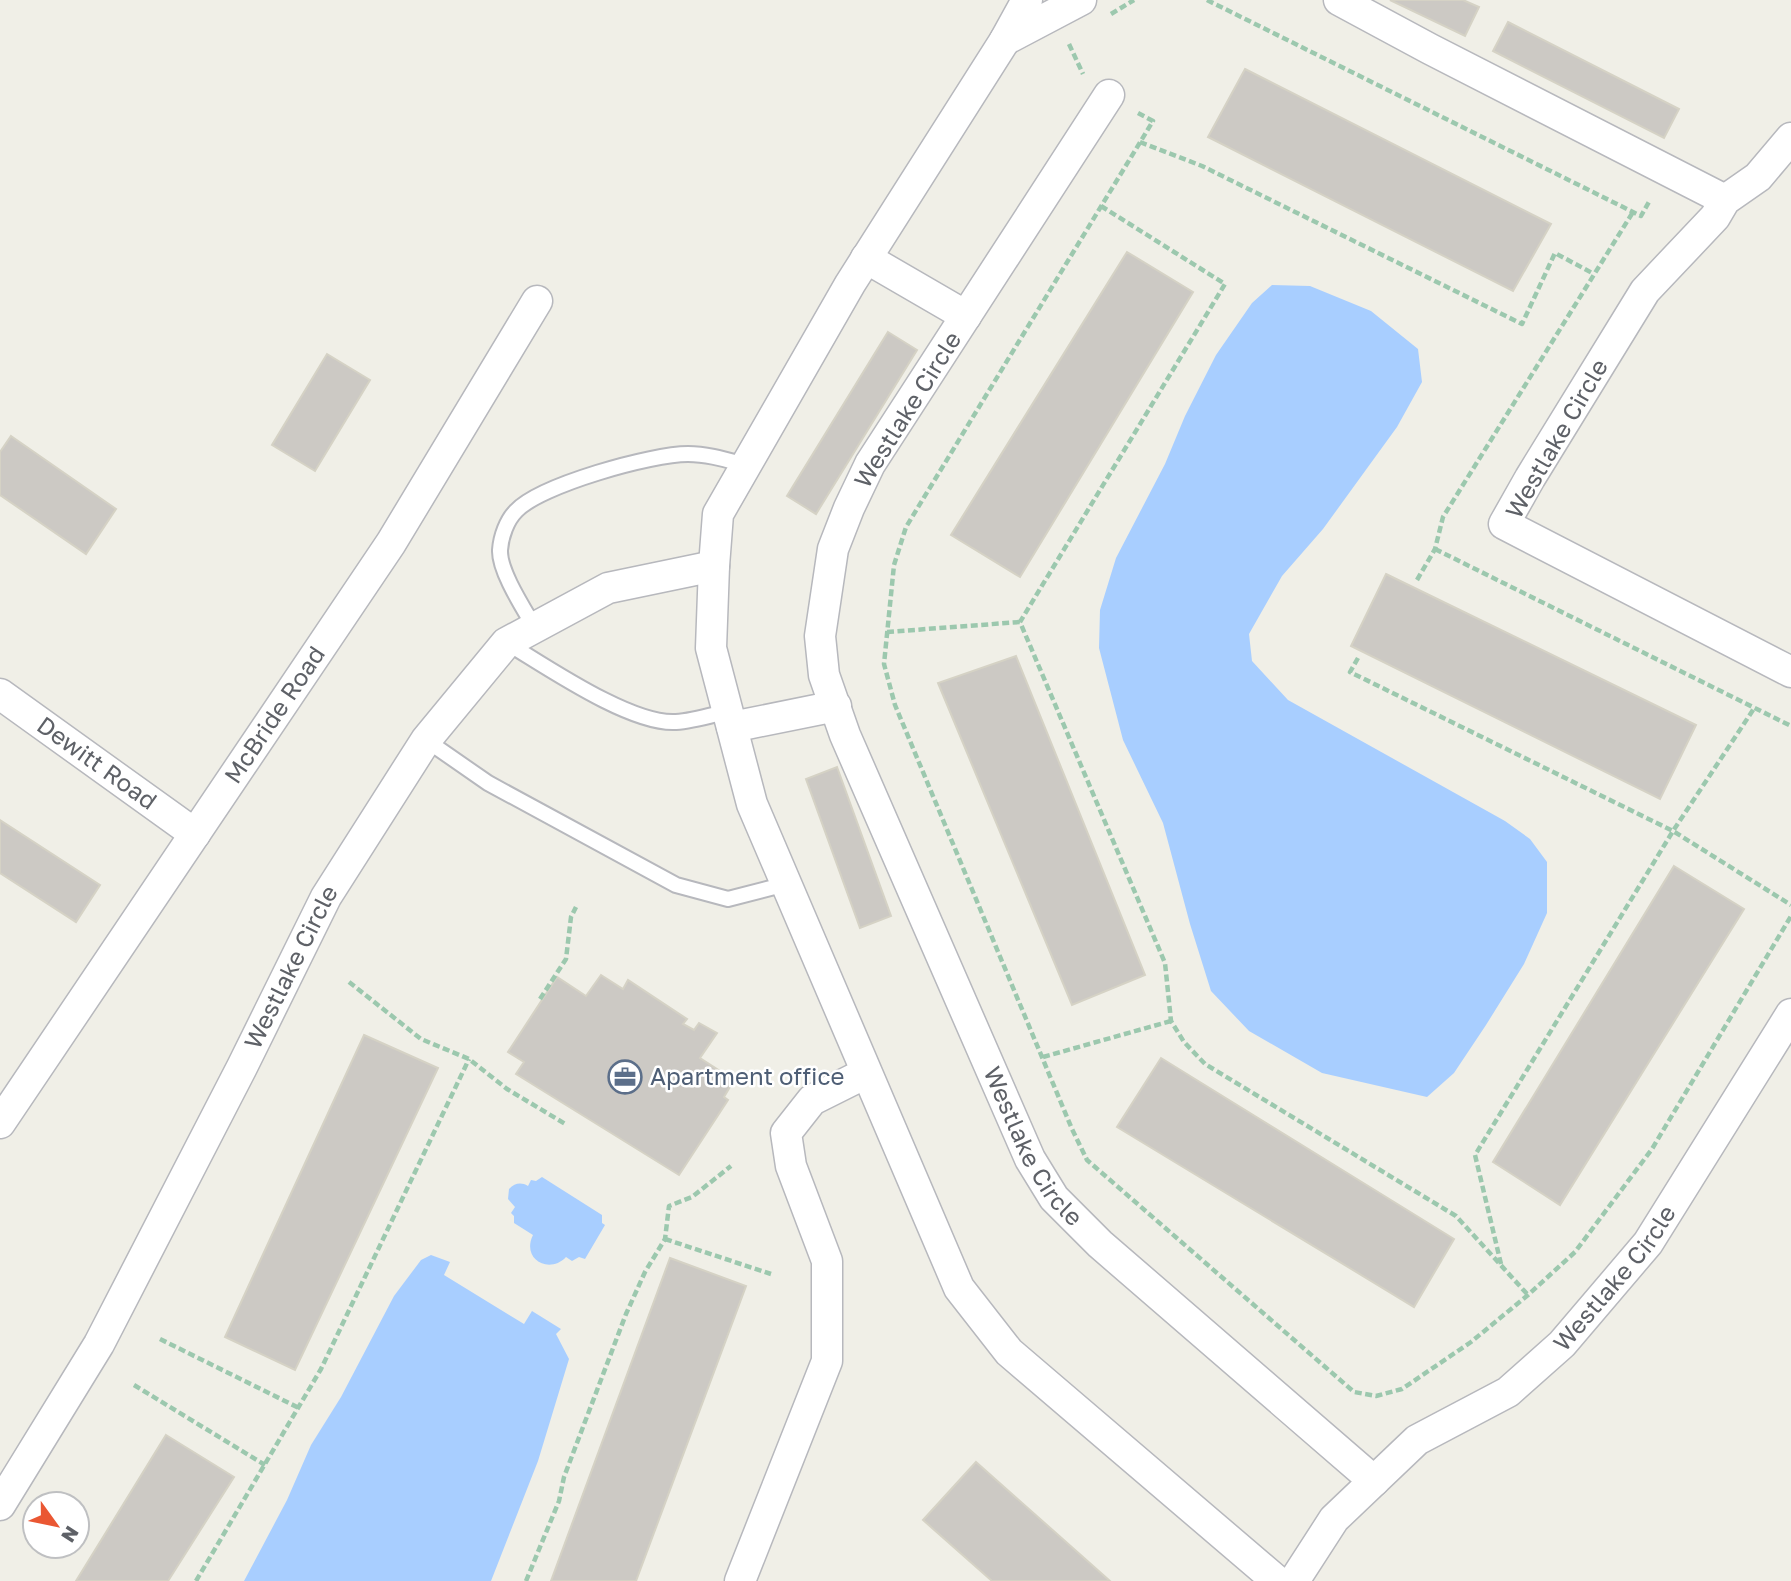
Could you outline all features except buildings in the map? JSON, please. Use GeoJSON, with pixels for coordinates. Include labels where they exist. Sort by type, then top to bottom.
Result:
{"type":"FeatureCollection","features":[{"type":"Feature","properties":{"kind":"street"},"geometry":{"type":"LineString","coordinates":[[1027,0],[1005,40],[866,258],[718,514],[711,648],[752,804],[959,1288],[1009,1352],[1277,1581]]}},
{"type":"Feature","properties":{"kind":"street"},"geometry":{"type":"LineString","coordinates":[[1339,0],[1725,200]]}},
{"type":"Feature","properties":{"kind":"street"},"geometry":{"type":"LineString","coordinates":[[1005,40],[1091,10]]}},
{"type":"Feature","properties":{"kind":"street","name":"Westlake Circle"},"geometry":{"type":"LineString","coordinates":[[1109,96],[870,464],[833,549],[820,636],[824,675],[845,735],[1030,1159],[1054,1198],[1100,1244],[1374,1481]]}},
{"type":"Feature","properties":{"kind":"street","name":"Westlake Circle"},"geometry":{"type":"LineString","coordinates":[[1791,138],[1758,177],[1725,200],[1715,217],[1645,291],[1504,524],[1791,672]]}},
{"type":"Feature","properties":{"kind":"street","name":"Westlake Circle"},"geometry":{"type":"LineString","coordinates":[[866,258],[966,316]]}},
{"type":"Feature","properties":{"kind":"street","name":"McBride Road"},"geometry":{"type":"LineString","coordinates":[[0,1123],[391,543],[537,301]]}},
{"type":"Feature","properties":{"kind":"street","name":"Westlake Circle"},"geometry":{"type":"LineString","coordinates":[[0,1505],[99,1343],[242,1068],[326,897],[426,740],[506,643],[608,588],[714,566]]}},
{"type":"Feature","properties":{"kind":"street","name":"Dewitt Road"},"geometry":{"type":"LineString","coordinates":[[0,694],[195,834]]}},
{"type":"Feature","properties":{"kind":"street"},"geometry":{"type":"LineString","coordinates":[[730,719],[836,706]]}},
{"type":"Feature","properties":{"kind":"street","name":"Westlake Circle"},"geometry":{"type":"LineString","coordinates":[[1294,1581],[1334,1519],[1417,1440],[1508,1392],[1562,1344],[1648,1242],[1791,1014]]}},
{"type":"Feature","properties":{"kind":"street"},"geometry":{"type":"LineString","coordinates":[[740,1581],[827,1361],[827,1261],[790,1166],[786,1133],[812,1100],[866,1073]]}},
{"type":"Feature","properties":{"kind":"lane"},"geometry":{"type":"LineString","coordinates":[[535,628],[508,577],[500,553],[504,530],[516,510],[540,494],[646,459],[688,454],[746,465]]}},
{"type":"Feature","properties":{"kind":"lane"},"geometry":{"type":"LineString","coordinates":[[506,643],[597,695],[646,719],[675,722],[730,719]]}},
{"type":"Feature","properties":{"kind":"lane"},"geometry":{"type":"LineString","coordinates":[[426,740],[488,783],[676,885],[728,899],[786,884]]}},
{"type":"Feature","properties":{"kind":"path"},"geometry":{"type":"LineString","coordinates":[[1091,10],[1134,0]]}},
{"type":"Feature","properties":{"kind":"path"},"geometry":{"type":"LineString","coordinates":[[1207,0],[1641,216],[1656,190]]}},
{"type":"Feature","properties":{"kind":"path"},"geometry":{"type":"LineString","coordinates":[[1068,42],[1086,82],[1153,121],[906,527],[894,565],[884,664],[895,705],[1087,1160],[1354,1392],[1377,1396],[1402,1389],[1471,1342],[1575,1252],[1652,1149],[1791,916]]}},
{"type":"Feature","properties":{"kind":"path"},"geometry":{"type":"LineString","coordinates":[[1140,142],[1202,166],[1522,324],[1555,253],[1594,274]]}},
{"type":"Feature","properties":{"kind":"path"},"geometry":{"type":"LineString","coordinates":[[1020,622],[1225,284],[1101,206]]}},
{"type":"Feature","properties":{"kind":"path"},"geometry":{"type":"LineString","coordinates":[[1417,580],[1435,549],[1443,517],[1633,212]]}},
{"type":"Feature","properties":{"kind":"path"},"geometry":{"type":"LineString","coordinates":[[1435,549],[1791,726]]}},
{"type":"Feature","properties":{"kind":"path"},"geometry":{"type":"LineString","coordinates":[[887,632],[1020,622]]}},
{"type":"Feature","properties":{"kind":"path"},"geometry":{"type":"LineString","coordinates":[[1020,622],[1165,963],[1171,1021],[1184,1042],[1205,1063],[1456,1216],[1528,1295]]}},
{"type":"Feature","properties":{"kind":"path"},"geometry":{"type":"LineString","coordinates":[[1358,658],[1350,673],[1673,831],[1791,905]]}},
{"type":"Feature","properties":{"kind":"path"},"geometry":{"type":"LineString","coordinates":[[1501,1265],[1475,1155],[1673,831],[1755,707]]}},
{"type":"Feature","properties":{"kind":"path"},"geometry":{"type":"LineString","coordinates":[[540,999],[566,959],[576,906]]}},
{"type":"Feature","properties":{"kind":"path"},"geometry":{"type":"LineString","coordinates":[[349,982],[421,1039],[469,1059],[507,1088],[567,1125]]}},
{"type":"Feature","properties":{"kind":"path"},"geometry":{"type":"LineString","coordinates":[[1043,1057],[1171,1021]]}},
{"type":"Feature","properties":{"kind":"path"},"geometry":{"type":"LineString","coordinates":[[196,1581],[321,1369],[469,1059]]}},
{"type":"Feature","properties":{"kind":"path"},"geometry":{"type":"LineString","coordinates":[[526,1581],[559,1500],[564,1477],[626,1314],[645,1272],[665,1239],[669,1206],[692,1197],[731,1166]]}},
{"type":"Feature","properties":{"kind":"path"},"geometry":{"type":"LineString","coordinates":[[665,1239],[771,1274]]}},
{"type":"Feature","properties":{"kind":"path"},"geometry":{"type":"LineString","coordinates":[[160,1339],[299,1408]]}},
{"type":"Feature","properties":{"kind":"path"},"geometry":{"type":"LineString","coordinates":[[134,1385],[265,1465]]}},
{"type":"Feature","properties":{"kind":"water"},"geometry":{"type":"Polygon","coordinates":[[[1272,285],[1310,286],[1371,311],[1418,349],[1422,382],[1397,427],[1323,529],[1282,576],[1249,634],[1252,661],[1288,700],[1505,821],[1530,839],[1547,862],[1547,913],[1524,964],[1454,1073],[1427,1097],[1322,1073],[1249,1031],[1211,991],[1163,823],[1123,740],[1099,648],[1100,610],[1116,558],[1165,464],[1185,416],[1216,355],[1252,303],[1272,285]]]}},
{"type":"Feature","properties":{"kind":"water"},"geometry":{"type":"Polygon","coordinates":[[[542,1177],[602,1215],[602,1223],[605,1225],[585,1259],[579,1257],[572,1261],[566,1257],[552,1265],[539,1262],[531,1251],[533,1235],[514,1223],[511,1213],[515,1207],[508,1199],[509,1189],[518,1184],[528,1186],[531,1180],[536,1181],[542,1177]]]}},
{"type":"Feature","properties":{"kind":"water"},"geometry":{"type":"Polygon","coordinates":[[[431,1255],[450,1262],[444,1275],[524,1324],[532,1311],[561,1329],[556,1334],[569,1359],[538,1461],[491,1581],[244,1581],[287,1500],[311,1445],[341,1397],[394,1296],[421,1260],[431,1255]]]}},
{"type":"Feature","properties":{"kind":"place","name":"Apartment office"},"geometry":{"type":"Point","coordinates":[625,1077]}}]}
